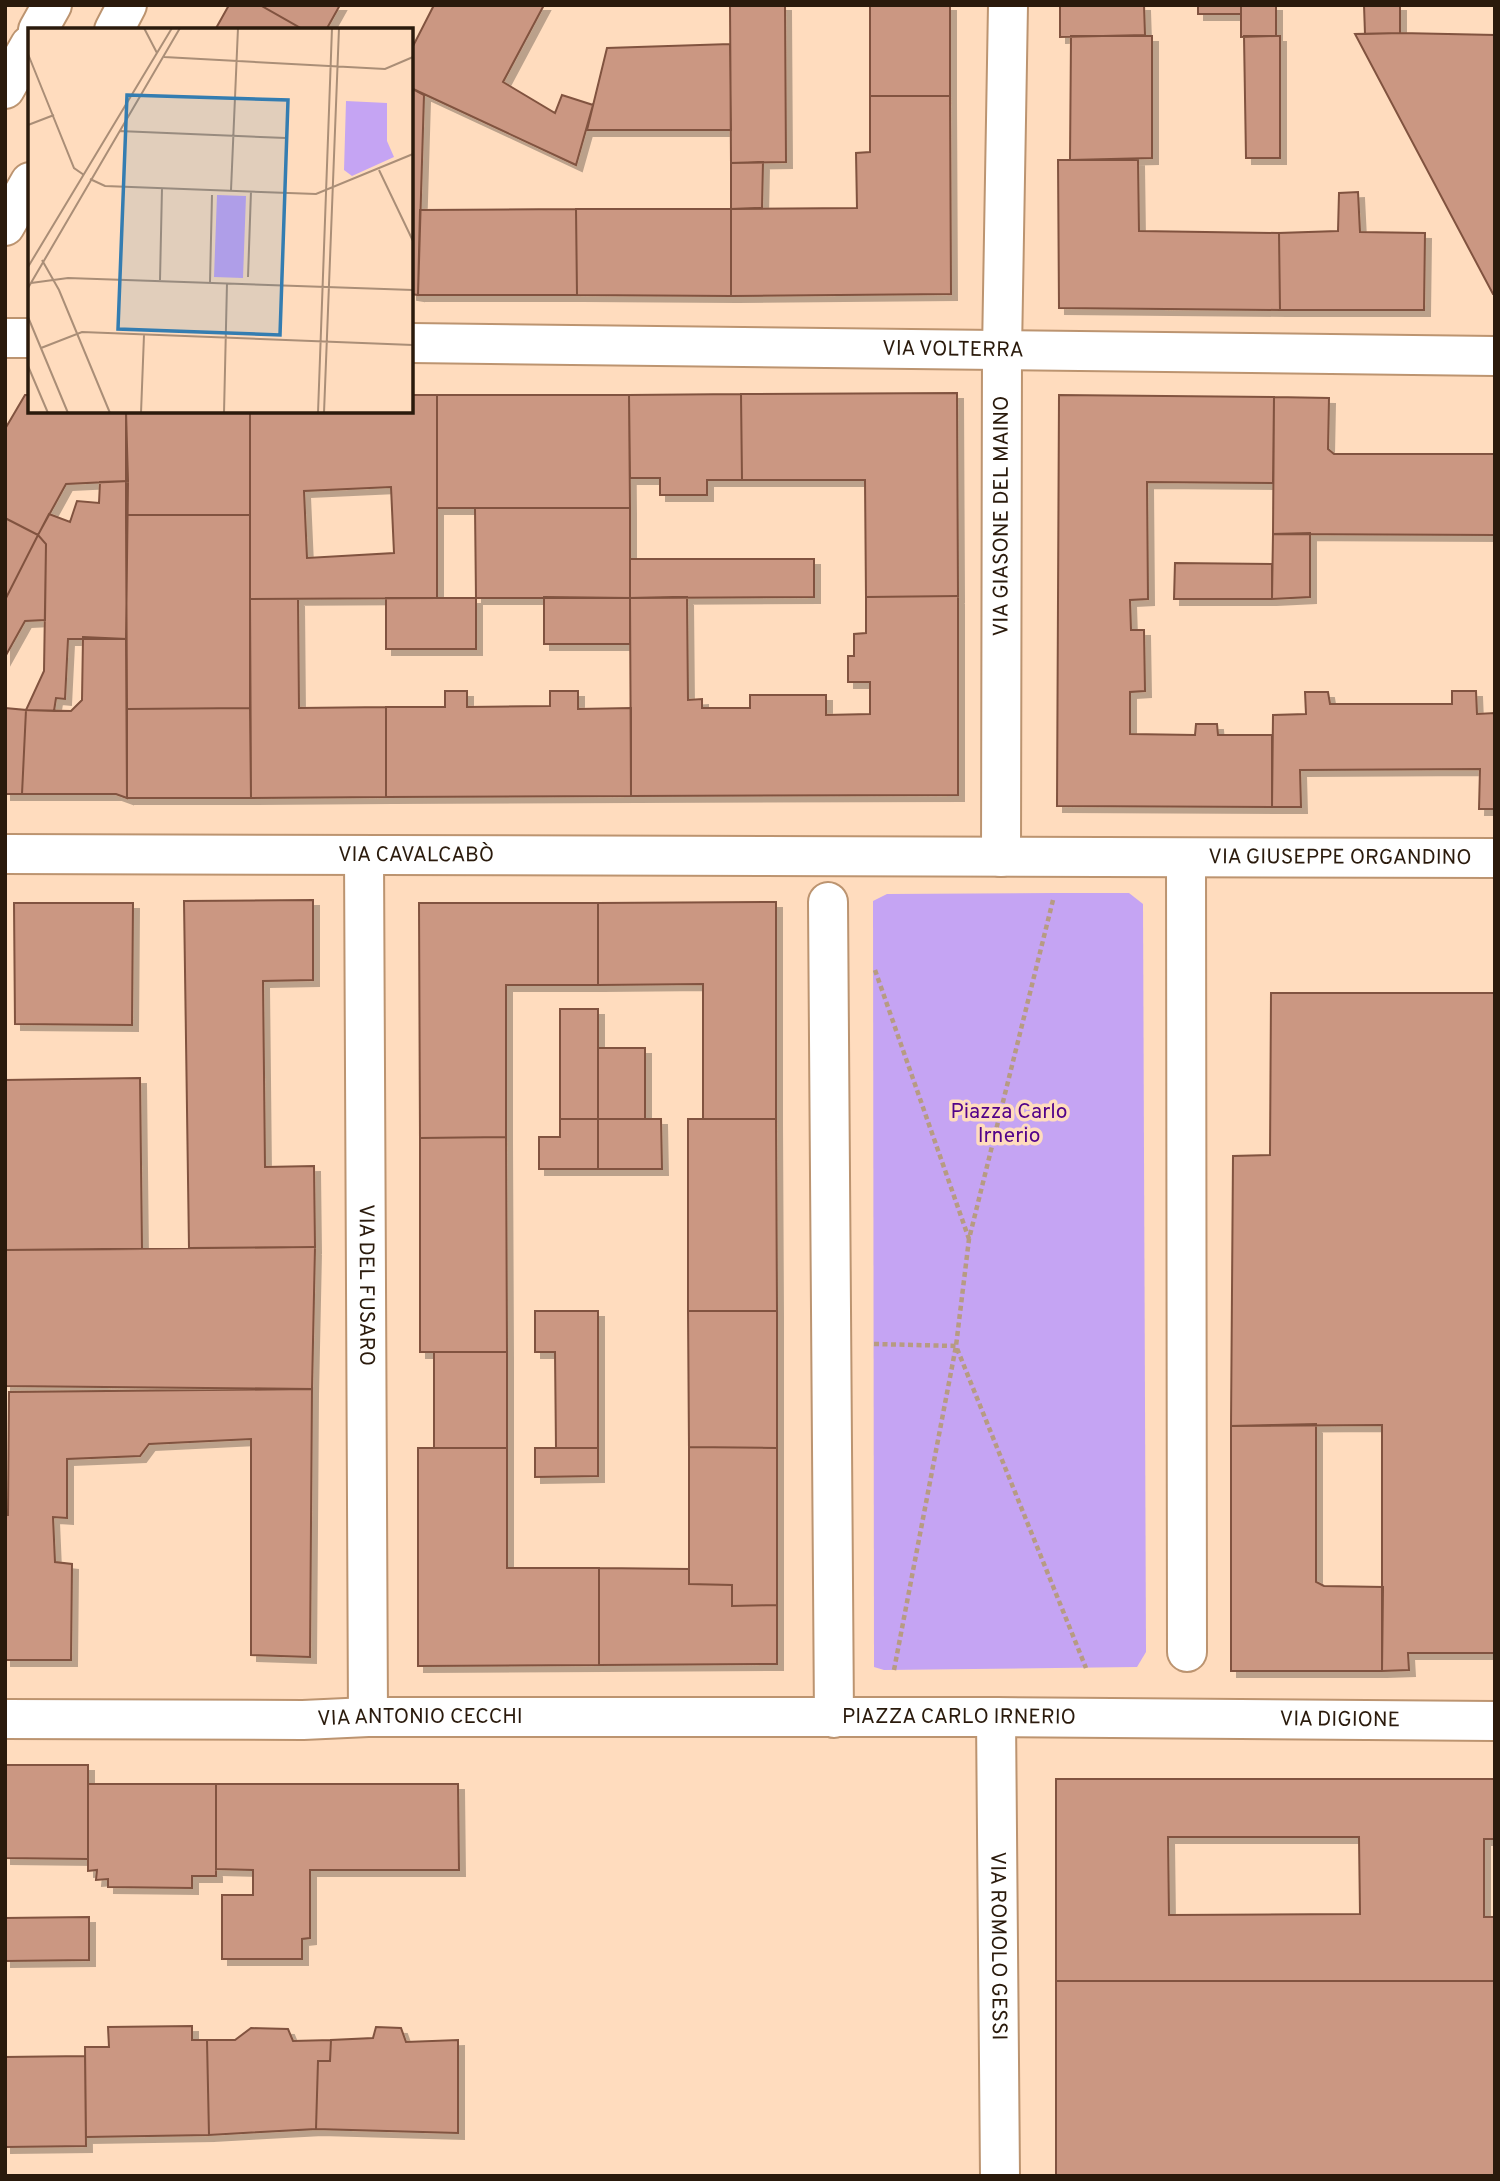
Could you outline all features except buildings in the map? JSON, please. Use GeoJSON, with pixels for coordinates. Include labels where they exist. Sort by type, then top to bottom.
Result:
{"type":"FeatureCollection","features":[{"type":"Feature","properties":{"kind":"street"},"geometry":{"type":"LineString","coordinates":[[39,28],[52,5]]}},
{"type":"Feature","properties":{"kind":"street"},"geometry":{"type":"LineString","coordinates":[[115,28],[127,5]]}},
{"type":"Feature","properties":{"kind":"street","name":"VIA GIASONE DEL MAINO"},"geometry":{"type":"LineString","coordinates":[[1001,857],[1002,351],[1008,5]]}},
{"type":"Feature","properties":{"kind":"street"},"geometry":{"type":"LineString","coordinates":[[5,89],[28,48]]}},
{"type":"Feature","properties":{"kind":"street"},"geometry":{"type":"LineString","coordinates":[[5,226],[28,185]]}},
{"type":"Feature","properties":{"kind":"street"},"geometry":{"type":"LineString","coordinates":[[5,338],[28,338]]}},
{"type":"Feature","properties":{"kind":"street","name":"VIA VOLTERRA"},"geometry":{"type":"LineString","coordinates":[[413,343],[1495,356]]}},
{"type":"Feature","properties":{"kind":"street","name":"VIA CAVALCABÒ"},"geometry":{"type":"LineString","coordinates":[[5,855],[1001,857]]}},
{"type":"Feature","properties":{"kind":"street","name":"VIA DEL FUSARO"},"geometry":{"type":"LineString","coordinates":[[364,855],[368,1717]]}},
{"type":"Feature","properties":{"kind":"street"},"geometry":{"type":"LineString","coordinates":[[1001,857],[1186,858],[1186,1652]]}},
{"type":"Feature","properties":{"kind":"street","name":"VIA GIUSEPPE ORGANDINO"},"geometry":{"type":"LineString","coordinates":[[1186,858],[1495,858]]}},
{"type":"Feature","properties":{"kind":"street","name":"PIAZZA CARLO IRNERIO"},"geometry":{"type":"LineString","coordinates":[[828,902],[834,1718],[1187,1718]]}},
{"type":"Feature","properties":{"kind":"street","name":"VIA ROMOLO GESSI"},"geometry":{"type":"LineString","coordinates":[[996,1717],[1000,2176]]}},
{"type":"Feature","properties":{"kind":"street","name":"VIA ANTONIO CECCHI"},"geometry":{"type":"LineString","coordinates":[[5,1719],[834,1718]]}},
{"type":"Feature","properties":{"kind":"street","name":"VIA DIGIONE"},"geometry":{"type":"LineString","coordinates":[[1187,1718],[1495,1721]]}},
{"type":"Feature","properties":{"kind":"path"},"geometry":{"type":"LineString","coordinates":[[894,1670],[956,1346],[969,1240],[1055,892]]}},
{"type":"Feature","properties":{"kind":"path"},"geometry":{"type":"LineString","coordinates":[[873,966],[969,1240]]}},
{"type":"Feature","properties":{"kind":"path"},"geometry":{"type":"LineString","coordinates":[[874,1344],[956,1346]]}},
{"type":"Feature","properties":{"kind":"path"},"geometry":{"type":"LineString","coordinates":[[956,1346],[1086,1668]]}},
{"type":"Feature","properties":{"kind":"green space","name":"Piazza Carlo Irnerio"},"geometry":{"type":"Polygon","coordinates":[[[1129,893],[1143,904],[1146,1652],[1137,1667],[884,1670],[874,1667],[873,901],[887,894],[1129,893]]]}}]}
